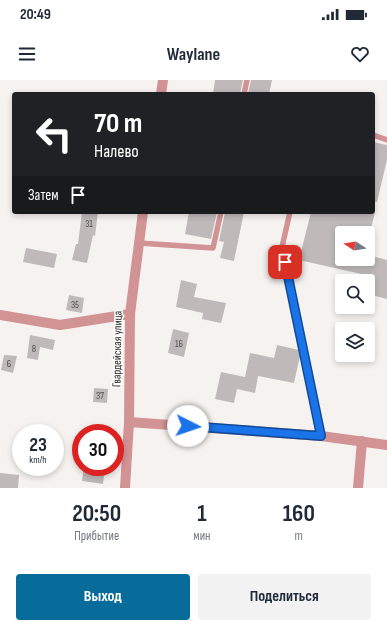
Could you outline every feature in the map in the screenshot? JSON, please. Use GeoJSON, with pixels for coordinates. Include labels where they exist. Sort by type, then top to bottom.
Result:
{"type":"FeatureCollection","features":[{"type":"Feature","properties":{"kind":"street"},"geometry":{"type":"LineString","coordinates":[[161,92],[163,80]]}},
{"type":"Feature","properties":{"kind":"street","name":"Гвардейская улица"},"geometry":{"type":"LineString","coordinates":[[126,488],[129,422],[130,314],[143,214]]}},
{"type":"Feature","properties":{"kind":"street"},"geometry":{"type":"LineString","coordinates":[[0,315],[60,325],[130,314]]}},
{"type":"Feature","properties":{"kind":"street"},"geometry":{"type":"LineString","coordinates":[[129,422],[321,436],[387,445]]}},
{"type":"Feature","properties":{"kind":"street"},"geometry":{"type":"LineString","coordinates":[[358,488],[362,442]]}},
{"type":"Feature","properties":{"kind":"lane"},"geometry":{"type":"LineString","coordinates":[[244,92],[247,80]]}},
{"type":"Feature","properties":{"kind":"lane"},"geometry":{"type":"LineString","coordinates":[[375,136],[387,140]]}},
{"type":"Feature","properties":{"kind":"lane"},"geometry":{"type":"LineString","coordinates":[[139,243],[214,248],[221,214]]}},
{"type":"Feature","properties":{"kind":"lane"},"geometry":{"type":"LineString","coordinates":[[290,214],[282,247],[321,436]]}},
{"type":"Feature","properties":{"kind":"building"},"geometry":{"type":"Polygon","coordinates":[[[215,80],[243,80],[240,92],[213,92],[215,80]]]}},
{"type":"Feature","properties":{"kind":"building"},"geometry":{"type":"Polygon","coordinates":[[[251,80],[272,80],[269,92],[248,92],[251,80]]]}},
{"type":"Feature","properties":{"kind":"building"},"geometry":{"type":"Polygon","coordinates":[[[375,142],[387,145],[387,160],[377,202],[375,202],[375,142]]]}},
{"type":"Feature","properties":{"kind":"building"},"geometry":{"type":"Polygon","coordinates":[[[82,214],[98,214],[95,236],[93,235],[87,263],[72,260],[76,244],[78,244],[82,214]]]}},
{"type":"Feature","properties":{"kind":"building"},"geometry":{"type":"Polygon","coordinates":[[[189,214],[217,214],[211,239],[185,234],[189,214]]]}},
{"type":"Feature","properties":{"kind":"building"},"geometry":{"type":"Polygon","coordinates":[[[225,214],[244,214],[234,261],[220,258],[224,242],[219,241],[225,214]]]}},
{"type":"Feature","properties":{"kind":"building"},"geometry":{"type":"Polygon","coordinates":[[[310,214],[375,214],[372,226],[335,226],[335,266],[375,266],[375,257],[387,260],[387,299],[375,296],[375,274],[361,274],[299,260],[310,214]]]}},
{"type":"Feature","properties":{"kind":"building"},"geometry":{"type":"Polygon","coordinates":[[[26,248],[57,254],[54,268],[23,262],[26,248]]]}},
{"type":"Feature","properties":{"kind":"building"},"geometry":{"type":"Polygon","coordinates":[[[181,280],[197,284],[194,297],[226,303],[221,323],[202,319],[203,313],[176,307],[181,280]]]}},
{"type":"Feature","properties":{"kind":"building"},"geometry":{"type":"Polygon","coordinates":[[[69,295],[84,298],[82,313],[66,310],[69,295]]]}},
{"type":"Feature","properties":{"kind":"building"},"geometry":{"type":"Polygon","coordinates":[[[173,329],[189,333],[184,357],[168,353],[173,329]]]}},
{"type":"Feature","properties":{"kind":"building"},"geometry":{"type":"Polygon","coordinates":[[[30,335],[55,340],[53,350],[40,347],[38,360],[27,358],[30,335]]]}},
{"type":"Feature","properties":{"kind":"building"},"geometry":{"type":"Polygon","coordinates":[[[277,345],[299,350],[300,356],[294,383],[258,376],[255,393],[237,389],[234,403],[215,399],[221,372],[245,377],[250,353],[274,358],[277,345]]]}},
{"type":"Feature","properties":{"kind":"building"},"geometry":{"type":"Polygon","coordinates":[[[4,355],[17,356],[13,373],[1,370],[4,355]]]}},
{"type":"Feature","properties":{"kind":"building"},"geometry":{"type":"Polygon","coordinates":[[[94,388],[108,389],[107,403],[93,402],[94,388]]]}},
{"type":"Feature","properties":{"kind":"building"},"geometry":{"type":"Polygon","coordinates":[[[0,473],[19,476],[18,488],[0,488],[0,473]]]}},
{"type":"Feature","properties":{"kind":"building"},"geometry":{"type":"Polygon","coordinates":[[[83,476],[104,476],[103,484],[82,481],[83,476]]]}},
{"type":"Feature","properties":{"kind":"route"},"geometry":{"type":"LineString","coordinates":[[188,426],[321,436],[285,262]]}}]}
